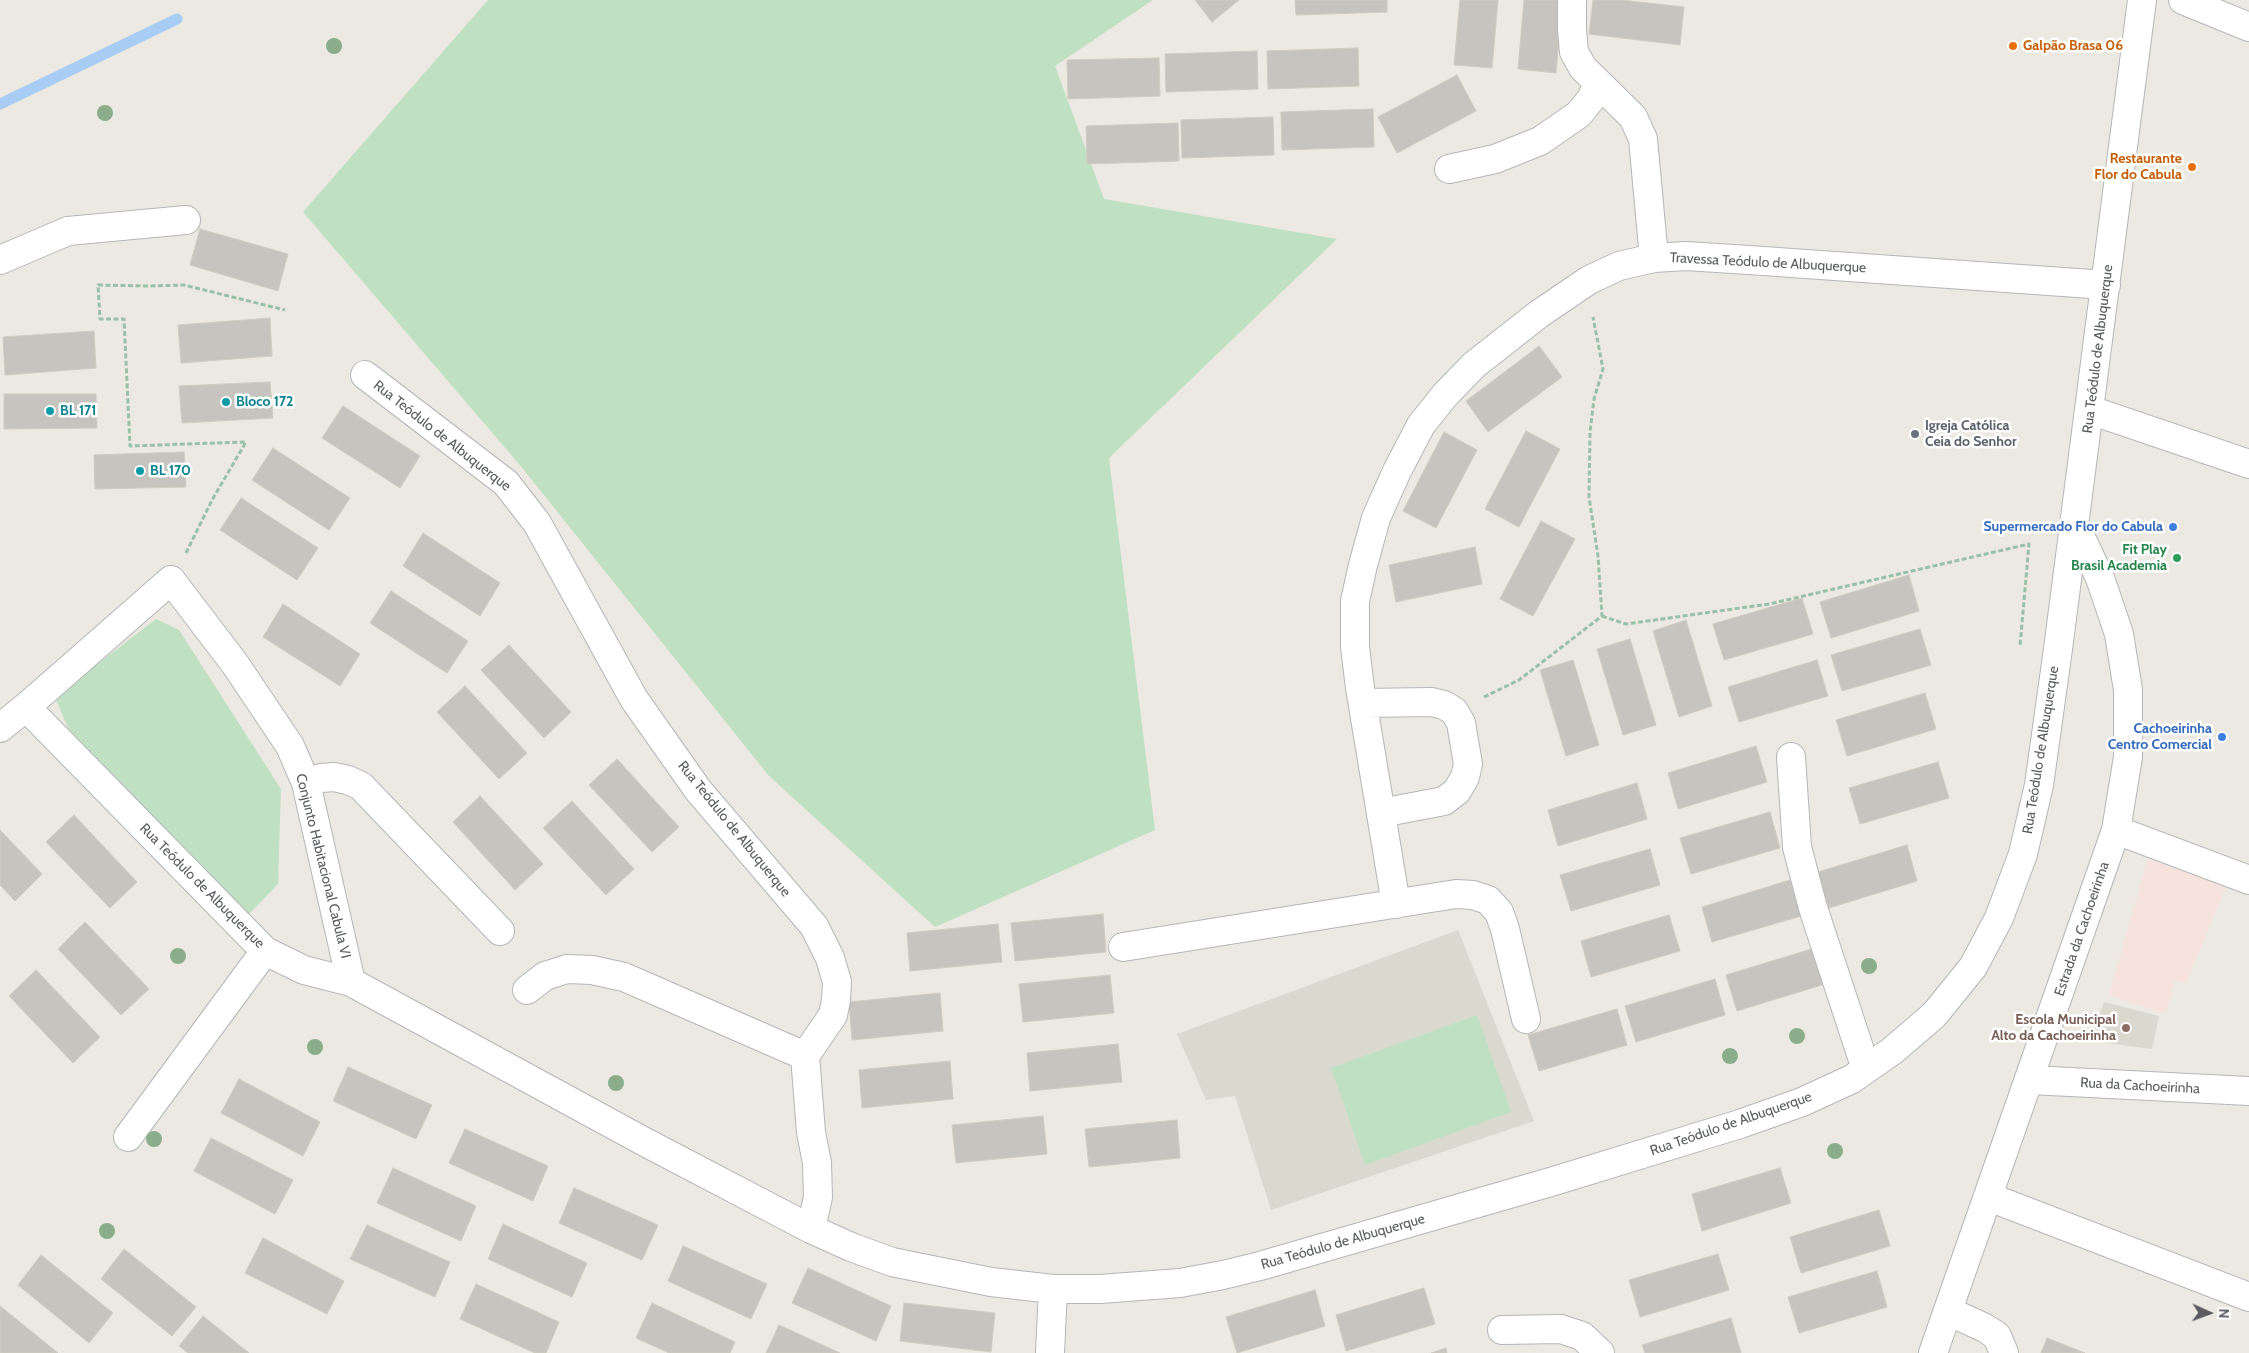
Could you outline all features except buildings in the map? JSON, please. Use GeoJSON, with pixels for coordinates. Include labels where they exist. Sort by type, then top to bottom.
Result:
{"type":"FeatureCollection","features":[{"type":"Feature","properties":{"kind":"street"},"geometry":{"type":"LineString","coordinates":[[1572,0],[1574,52],[1583,68],[1633,117],[1643,139],[1654,258]]}},
{"type":"Feature","properties":{"kind":"street"},"geometry":{"type":"LineString","coordinates":[[2183,0],[2249,27]]}},
{"type":"Feature","properties":{"kind":"street","name":"Rua Teódulo de Albuquerque"},"geometry":{"type":"LineString","coordinates":[[26,707],[265,951],[304,970],[351,982],[643,1141],[811,1229],[851,1247],[892,1262],[991,1282],[1053,1289],[1100,1289],[1180,1283],[1260,1266],[1554,1181],[1740,1124],[1802,1102],[1852,1079],[1892,1051],[1934,1015],[1973,967],[1999,918],[2023,854],[2038,785],[2075,525],[2106,284],[2135,2]]}},
{"type":"Feature","properties":{"kind":"street"},"geometry":{"type":"LineString","coordinates":[[1449,169],[1495,159],[1540,142],[1579,114],[1598,84]]}},
{"type":"Feature","properties":{"kind":"street"},"geometry":{"type":"LineString","coordinates":[[0,260],[68,231],[186,220]]}},
{"type":"Feature","properties":{"kind":"street","name":"Travessa Teódulo de Albuquerque"},"geometry":{"type":"LineString","coordinates":[[1396,904],[1355,647],[1355,601],[1362,565],[1376,518],[1397,471],[1421,425],[1445,395],[1474,365],[1538,314],[1589,280],[1619,266],[1654,258],[1686,256],[2106,284]]}},
{"type":"Feature","properties":{"kind":"street","name":"Rua Teódulo de Albuquerque"},"geometry":{"type":"LineString","coordinates":[[365,375],[506,483],[538,523],[634,700],[698,790],[814,926],[830,958],[837,982],[836,1000],[833,1015],[805,1056]]}},
{"type":"Feature","properties":{"kind":"street"},"geometry":{"type":"LineString","coordinates":[[2090,410],[2249,464]]}},
{"type":"Feature","properties":{"kind":"street","name":"Estrada da Cachoeirinha"},"geometry":{"type":"LineString","coordinates":[[1933,1353],[2116,830],[2128,758],[2128,690],[2119,634],[2100,578],[2075,525]]}},
{"type":"Feature","properties":{"kind":"street"},"geometry":{"type":"LineString","coordinates":[[0,728],[171,580]]}},
{"type":"Feature","properties":{"kind":"street","name":"Conjunto Habitacional Cabula VI"},"geometry":{"type":"LineString","coordinates":[[171,580],[265,708],[290,746],[306,783],[351,982]]}},
{"type":"Feature","properties":{"kind":"street"},"geometry":{"type":"LineString","coordinates":[[1363,703],[1432,702],[1444,704],[1454,711],[1461,722],[1468,764],[1466,777],[1457,791],[1444,801],[1381,813]]}},
{"type":"Feature","properties":{"kind":"street"},"geometry":{"type":"LineString","coordinates":[[1791,757],[1797,846],[1813,908],[1866,1069]]}},
{"type":"Feature","properties":{"kind":"street"},"geometry":{"type":"LineString","coordinates":[[306,783],[321,778],[334,777],[348,780],[361,786],[500,931]]}},
{"type":"Feature","properties":{"kind":"street"},"geometry":{"type":"LineString","coordinates":[[2116,830],[2249,880]]}},
{"type":"Feature","properties":{"kind":"street"},"geometry":{"type":"LineString","coordinates":[[1123,948],[1456,894],[1473,894],[1488,900],[1499,912],[1505,929],[1526,1019]]}},
{"type":"Feature","properties":{"kind":"street"},"geometry":{"type":"LineString","coordinates":[[128,1137],[265,951]]}},
{"type":"Feature","properties":{"kind":"street"},"geometry":{"type":"LineString","coordinates":[[527,990],[545,976],[567,969],[592,970],[624,976],[805,1056],[818,1188],[818,1197],[811,1229]]}},
{"type":"Feature","properties":{"kind":"street","name":"Rua da Cachoeirinha"},"geometry":{"type":"LineString","coordinates":[[2030,1080],[2249,1091]]}},
{"type":"Feature","properties":{"kind":"street"},"geometry":{"type":"LineString","coordinates":[[1989,1197],[2249,1297]]}},
{"type":"Feature","properties":{"kind":"street"},"geometry":{"type":"LineString","coordinates":[[1050,1353],[1053,1289]]}},
{"type":"Feature","properties":{"kind":"street"},"geometry":{"type":"LineString","coordinates":[[1948,1311],[1985,1328],[1997,1336],[2004,1353]]}},
{"type":"Feature","properties":{"kind":"street"},"geometry":{"type":"LineString","coordinates":[[1502,1330],[1561,1329],[1582,1336],[1600,1353]]}},
{"type":"Feature","properties":{"kind":"path"},"geometry":{"type":"LineString","coordinates":[[1589,280],[1593,316],[1603,369],[1594,399],[1590,432],[1589,488],[1598,556],[1602,616]]}},
{"type":"Feature","properties":{"kind":"path"},"geometry":{"type":"LineString","coordinates":[[171,580],[212,500],[246,442],[130,446],[124,319],[100,319],[98,285],[184,285],[285,310]]}},
{"type":"Feature","properties":{"kind":"path"},"geometry":{"type":"LineString","coordinates":[[1602,616],[1626,624],[1769,604],[2028,544],[2020,646]]}},
{"type":"Feature","properties":{"kind":"path"},"geometry":{"type":"LineString","coordinates":[[1454,711],[1519,680],[1602,616]]}},
{"type":"Feature","properties":{"kind":"shaded area"},"geometry":{"type":"Polygon","coordinates":[[[2149,855],[2229,880],[2186,983],[2174,980],[2166,1014],[2109,995],[2149,855]]]}},
{"type":"Feature","properties":{"kind":"shaded area"},"geometry":{"type":"Polygon","coordinates":[[[1458,930],[1534,1121],[1271,1210],[1235,1096],[1206,1100],[1177,1034],[1458,930]]]}},
{"type":"Feature","properties":{"kind":"shaded area","name":"Escola Municipal Alto da Cachoeirinha"},"geometry":{"type":"Polygon","coordinates":[[[2104,1002],[2159,1016],[2152,1049],[2090,1041],[2104,1002]]]}},
{"type":"Feature","properties":{"kind":"green space"},"geometry":{"type":"Polygon","coordinates":[[[488,0],[1153,0],[1055,66],[1104,199],[1337,239],[1109,458],[1155,830],[935,927],[769,776],[519,464],[303,212],[488,0]]]}},
{"type":"Feature","properties":{"kind":"green space"},"geometry":{"type":"Polygon","coordinates":[[[156,619],[179,630],[281,789],[278,884],[247,916],[68,728],[55,697],[156,619]]]}},
{"type":"Feature","properties":{"kind":"green space"},"geometry":{"type":"Polygon","coordinates":[[[1477,1015],[1511,1112],[1365,1165],[1331,1068],[1477,1015]]]}},
{"type":"Feature","properties":{"kind":"waterway"},"geometry":{"type":"LineString","coordinates":[[0,104],[177,19]]}},
{"type":"Feature","properties":{"kind":"place","name":"Galpão Brasa 06"},"geometry":{"type":"Point","coordinates":[2013,46]}},
{"type":"Feature","properties":{"kind":"place","name":"Restaurante Flor do Cabula"},"geometry":{"type":"Point","coordinates":[2192,167]}},
{"type":"Feature","properties":{"kind":"place","name":"Bloco 172"},"geometry":{"type":"Point","coordinates":[226,402]}},
{"type":"Feature","properties":{"kind":"place","name":"BL 171"},"geometry":{"type":"Point","coordinates":[50,411]}},
{"type":"Feature","properties":{"kind":"place","name":"Igreja Católica Ceia do Senhor"},"geometry":{"type":"Point","coordinates":[1915,434]}},
{"type":"Feature","properties":{"kind":"place","name":"BL 170"},"geometry":{"type":"Point","coordinates":[140,471]}},
{"type":"Feature","properties":{"kind":"place","name":"Supermercado Flor do Cabula"},"geometry":{"type":"Point","coordinates":[2173,527]}},
{"type":"Feature","properties":{"kind":"place","name":"Fit Play Brasil Academia"},"geometry":{"type":"Point","coordinates":[2177,558]}},
{"type":"Feature","properties":{"kind":"place","name":"Cachoeirinha Centro Comercial"},"geometry":{"type":"Point","coordinates":[2222,737]}},
{"type":"Feature","properties":{"kind":"place","name":"Escola Municipal Alto da Cachoeirinha"},"geometry":{"type":"Point","coordinates":[2126,1028]}}]}
